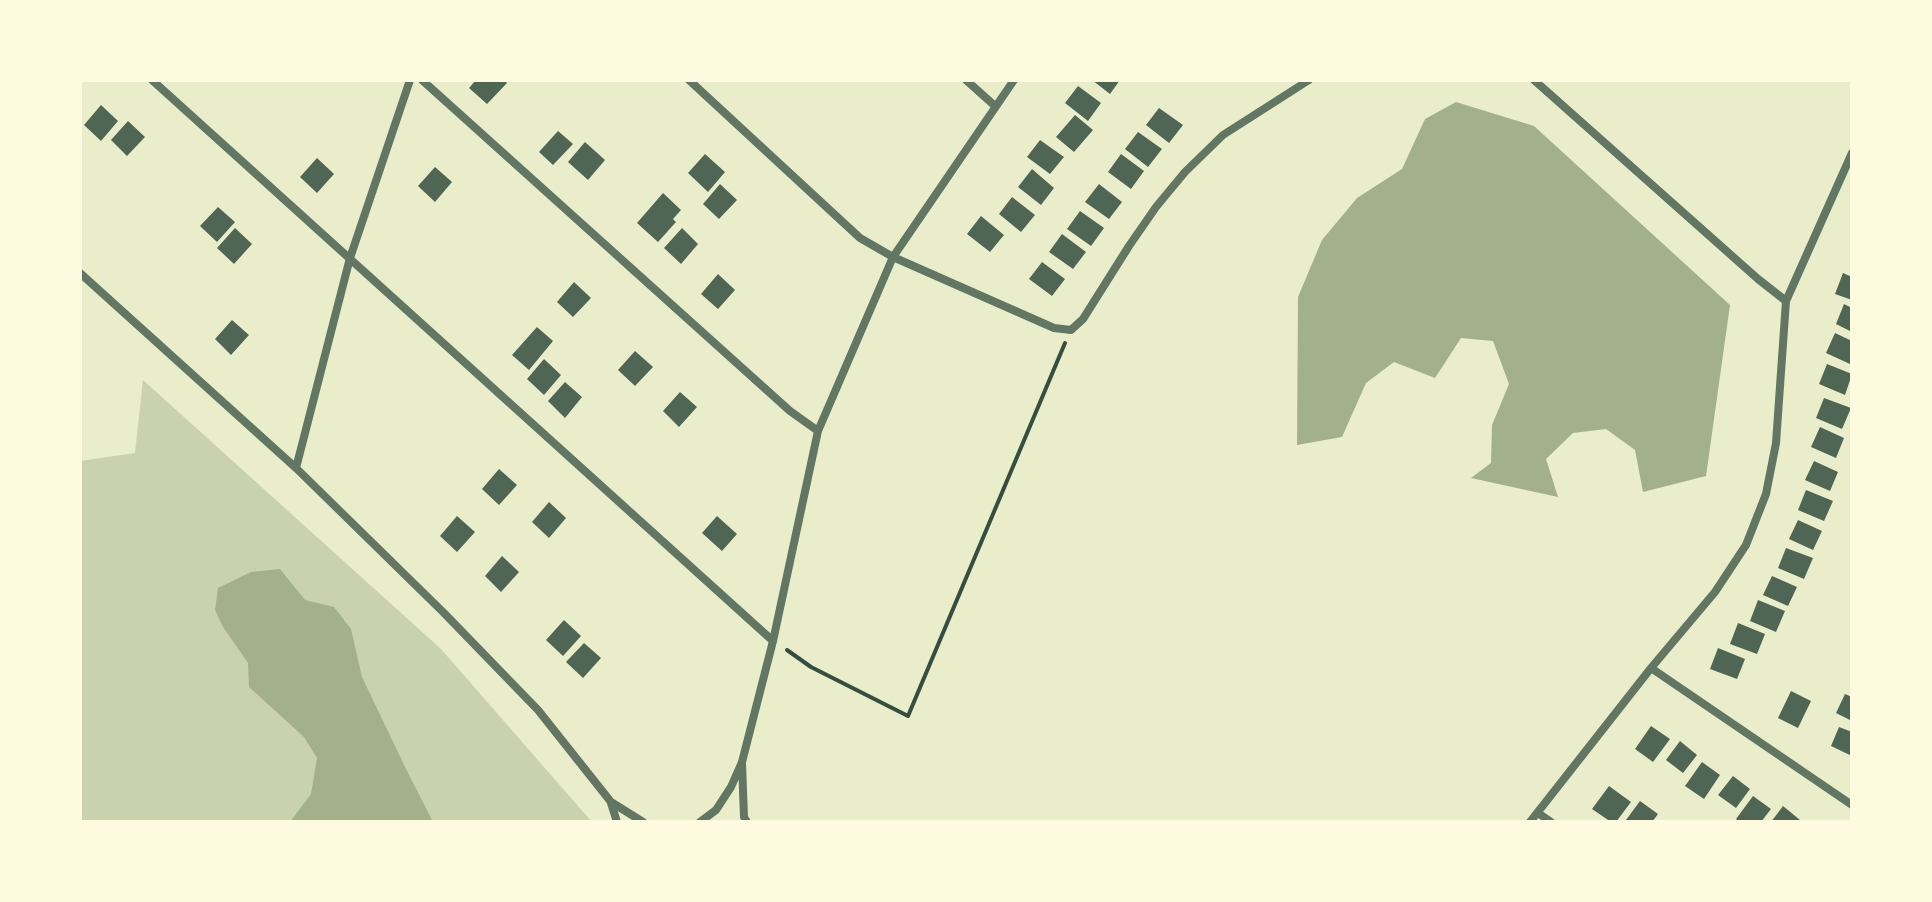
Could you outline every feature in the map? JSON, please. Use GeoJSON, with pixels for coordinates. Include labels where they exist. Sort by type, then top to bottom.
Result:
{"type":"FeatureCollection","features":[{"type":"Feature","properties":{"kind":"street"},"geometry":{"type":"LineString","coordinates":[[152,80],[773,641]]}},
{"type":"Feature","properties":{"kind":"street"},"geometry":{"type":"LineString","coordinates":[[296,468],[350,258],[410,80]]}},
{"type":"Feature","properties":{"kind":"street"},"geometry":{"type":"LineString","coordinates":[[422,80],[778,400],[818,431]]}},
{"type":"Feature","properties":{"kind":"street"},"geometry":{"type":"LineString","coordinates":[[689,80],[860,238],[893,257],[1054,328],[1071,330],[1083,319],[1156,207],[1185,172],[1223,135],[1309,80]]}},
{"type":"Feature","properties":{"kind":"street"},"geometry":{"type":"LineString","coordinates":[[966,80],[995,106]]}},
{"type":"Feature","properties":{"kind":"street"},"geometry":{"type":"LineString","coordinates":[[699,822],[716,810],[742,762],[773,641],[818,431],[893,257],[1014,80]]}},
{"type":"Feature","properties":{"kind":"street"},"geometry":{"type":"LineString","coordinates":[[1534,80],[1786,301]]}},
{"type":"Feature","properties":{"kind":"street"},"geometry":{"type":"LineString","coordinates":[[1530,822],[1715,592],[1746,545],[1766,494],[1776,443],[1786,301],[1852,153]]}},
{"type":"Feature","properties":{"kind":"street"},"geometry":{"type":"LineString","coordinates":[[80,273],[296,468],[538,710],[611,802],[643,822]]}},
{"type":"Feature","properties":{"kind":"street"},"geometry":{"type":"LineString","coordinates":[[1651,668],[1852,805]]}},
{"type":"Feature","properties":{"kind":"street"},"geometry":{"type":"LineString","coordinates":[[742,762],[744,817],[747,822]]}},
{"type":"Feature","properties":{"kind":"street"},"geometry":{"type":"LineString","coordinates":[[611,802],[617,822]]}},
{"type":"Feature","properties":{"kind":"street"},"geometry":{"type":"LineString","coordinates":[[1538,813],[1551,822]]}},
{"type":"Feature","properties":{"kind":"street"},"geometry":{"type":"LineString","coordinates":[[699,822],[706,822]]}},
{"type":"Feature","properties":{"kind":"path"},"geometry":{"type":"LineString","coordinates":[[773,641],[811,667],[908,716],[1071,330]]}},
{"type":"Feature","properties":{"kind":"shaded area"},"geometry":{"type":"Polygon","coordinates":[[[1456,102],[1534,126],[1730,305],[1706,476],[1643,492],[1635,450],[1606,429],[1573,433],[1546,459],[1558,497],[1471,478],[1491,463],[1492,425],[1509,384],[1493,341],[1461,338],[1435,378],[1394,362],[1366,383],[1342,437],[1297,445],[1298,297],[1322,240],[1357,198],[1402,169],[1425,119],[1456,102]]]}},
{"type":"Feature","properties":{"kind":"shaded area"},"geometry":{"type":"Polygon","coordinates":[[[143,380],[441,649],[592,822],[80,822],[80,461],[135,453],[143,380]]]}},
{"type":"Feature","properties":{"kind":"shaded area"},"geometry":{"type":"Polygon","coordinates":[[[280,569],[305,600],[334,607],[351,629],[362,677],[433,822],[290,822],[311,794],[317,758],[304,737],[249,687],[248,663],[215,610],[218,588],[251,572],[280,569]]]}},
{"type":"Feature","properties":{"kind":"building"},"geometry":{"type":"Polygon","coordinates":[[[476,80],[504,80],[507,83],[487,104],[469,88],[476,80]]]}},
{"type":"Feature","properties":{"kind":"building"},"geometry":{"type":"Polygon","coordinates":[[[1092,80],[1120,80],[1110,94],[1092,80]]]}},
{"type":"Feature","properties":{"kind":"building"},"geometry":{"type":"Polygon","coordinates":[[[1078,86],[1101,103],[1088,121],[1065,103],[1078,86]]]}},
{"type":"Feature","properties":{"kind":"building"},"geometry":{"type":"Polygon","coordinates":[[[101,105],[118,121],[101,141],[84,125],[101,105]]]}},
{"type":"Feature","properties":{"kind":"building"},"geometry":{"type":"Polygon","coordinates":[[[1159,108],[1183,125],[1169,143],[1146,125],[1159,108]]]}},
{"type":"Feature","properties":{"kind":"building"},"geometry":{"type":"Polygon","coordinates":[[[1075,115],[1093,130],[1074,152],[1056,137],[1075,115]]]}},
{"type":"Feature","properties":{"kind":"building"},"geometry":{"type":"Polygon","coordinates":[[[128,121],[145,137],[127,156],[111,140],[128,121]]]}},
{"type":"Feature","properties":{"kind":"building"},"geometry":{"type":"Polygon","coordinates":[[[558,131],[573,144],[553,165],[539,152],[558,131]]]}},
{"type":"Feature","properties":{"kind":"building"},"geometry":{"type":"Polygon","coordinates":[[[1138,132],[1162,149],[1148,167],[1125,149],[1138,132]]]}},
{"type":"Feature","properties":{"kind":"building"},"geometry":{"type":"Polygon","coordinates":[[[1040,140],[1064,157],[1050,174],[1027,157],[1040,140]]]}},
{"type":"Feature","properties":{"kind":"building"},"geometry":{"type":"Polygon","coordinates":[[[585,142],[605,160],[588,180],[568,162],[585,142]]]}},
{"type":"Feature","properties":{"kind":"building"},"geometry":{"type":"Polygon","coordinates":[[[705,154],[725,172],[708,192],[688,173],[705,154]]]}},
{"type":"Feature","properties":{"kind":"building"},"geometry":{"type":"Polygon","coordinates":[[[1121,154],[1144,171],[1131,189],[1108,172],[1121,154]]]}},
{"type":"Feature","properties":{"kind":"building"},"geometry":{"type":"Polygon","coordinates":[[[317,158],[334,174],[317,193],[300,177],[317,158]]]}},
{"type":"Feature","properties":{"kind":"building"},"geometry":{"type":"Polygon","coordinates":[[[435,167],[452,182],[435,202],[418,186],[435,167]]]}},
{"type":"Feature","properties":{"kind":"building"},"geometry":{"type":"Polygon","coordinates":[[[1032,169],[1054,188],[1041,205],[1018,187],[1032,169]]]}},
{"type":"Feature","properties":{"kind":"building"},"geometry":{"type":"Polygon","coordinates":[[[720,184],[737,200],[719,219],[703,204],[720,184]]]}},
{"type":"Feature","properties":{"kind":"building"},"geometry":{"type":"Polygon","coordinates":[[[1099,184],[1122,202],[1109,219],[1085,202],[1099,184]]]}},
{"type":"Feature","properties":{"kind":"building"},"geometry":{"type":"Polygon","coordinates":[[[663,193],[681,210],[673,219],[676,222],[658,242],[637,223],[663,193]]]}},
{"type":"Feature","properties":{"kind":"building"},"geometry":{"type":"Polygon","coordinates":[[[1012,197],[1035,215],[1021,232],[999,214],[1012,197]]]}},
{"type":"Feature","properties":{"kind":"building"},"geometry":{"type":"Polygon","coordinates":[[[218,207],[235,222],[217,242],[200,226],[218,207]]]}},
{"type":"Feature","properties":{"kind":"building"},"geometry":{"type":"Polygon","coordinates":[[[1080,211],[1104,228],[1091,246],[1067,229],[1080,211]]]}},
{"type":"Feature","properties":{"kind":"building"},"geometry":{"type":"Polygon","coordinates":[[[981,216],[1004,235],[990,252],[967,234],[981,216]]]}},
{"type":"Feature","properties":{"kind":"building"},"geometry":{"type":"Polygon","coordinates":[[[235,228],[252,244],[234,264],[217,248],[235,228]]]}},
{"type":"Feature","properties":{"kind":"building"},"geometry":{"type":"Polygon","coordinates":[[[682,228],[698,244],[681,264],[664,248],[682,228]]]}},
{"type":"Feature","properties":{"kind":"building"},"geometry":{"type":"Polygon","coordinates":[[[1062,234],[1086,252],[1073,269],[1049,252],[1062,234]]]}},
{"type":"Feature","properties":{"kind":"building"},"geometry":{"type":"Polygon","coordinates":[[[1042,262],[1065,279],[1052,296],[1029,279],[1042,262]]]}},
{"type":"Feature","properties":{"kind":"building"},"geometry":{"type":"Polygon","coordinates":[[[1843,273],[1852,277],[1852,300],[1835,294],[1843,273]]]}},
{"type":"Feature","properties":{"kind":"building"},"geometry":{"type":"Polygon","coordinates":[[[718,274],[735,290],[718,309],[701,294],[718,274]]]}},
{"type":"Feature","properties":{"kind":"building"},"geometry":{"type":"Polygon","coordinates":[[[574,282],[591,298],[573,317],[557,302],[574,282]]]}},
{"type":"Feature","properties":{"kind":"building"},"geometry":{"type":"Polygon","coordinates":[[[1844,304],[1852,308],[1852,332],[1836,324],[1844,304]]]}},
{"type":"Feature","properties":{"kind":"building"},"geometry":{"type":"Polygon","coordinates":[[[232,320],[249,335],[231,355],[215,339],[232,320]]]}},
{"type":"Feature","properties":{"kind":"building"},"geometry":{"type":"Polygon","coordinates":[[[537,327],[553,341],[529,370],[512,355],[537,327]]]}},
{"type":"Feature","properties":{"kind":"building"},"geometry":{"type":"Polygon","coordinates":[[[1835,333],[1852,341],[1850,364],[1826,353],[1835,333]]]}},
{"type":"Feature","properties":{"kind":"building"},"geometry":{"type":"Polygon","coordinates":[[[635,351],[653,367],[635,386],[618,370],[635,351]]]}},
{"type":"Feature","properties":{"kind":"building"},"geometry":{"type":"Polygon","coordinates":[[[544,359],[561,375],[544,395],[527,379],[544,359]]]}},
{"type":"Feature","properties":{"kind":"building"},"geometry":{"type":"Polygon","coordinates":[[[1827,364],[1852,374],[1845,395],[1819,384],[1827,364]]]}},
{"type":"Feature","properties":{"kind":"building"},"geometry":{"type":"Polygon","coordinates":[[[565,382],[582,397],[565,418],[548,401],[565,382]]]}},
{"type":"Feature","properties":{"kind":"building"},"geometry":{"type":"Polygon","coordinates":[[[680,392],[697,407],[679,427],[663,411],[680,392]]]}},
{"type":"Feature","properties":{"kind":"building"},"geometry":{"type":"Polygon","coordinates":[[[1824,398],[1851,408],[1842,429],[1816,418],[1824,398]]]}},
{"type":"Feature","properties":{"kind":"building"},"geometry":{"type":"Polygon","coordinates":[[[1820,427],[1844,438],[1836,458],[1811,447],[1820,427]]]}},
{"type":"Feature","properties":{"kind":"building"},"geometry":{"type":"Polygon","coordinates":[[[1814,461],[1838,472],[1830,491],[1805,480],[1814,461]]]}},
{"type":"Feature","properties":{"kind":"building"},"geometry":{"type":"Polygon","coordinates":[[[499,469],[517,485],[499,505],[482,489],[499,469]]]}},
{"type":"Feature","properties":{"kind":"building"},"geometry":{"type":"Polygon","coordinates":[[[1806,490],[1833,501],[1824,521],[1798,510],[1806,490]]]}},
{"type":"Feature","properties":{"kind":"building"},"geometry":{"type":"Polygon","coordinates":[[[549,502],[566,518],[549,538],[532,522],[549,502]]]}},
{"type":"Feature","properties":{"kind":"building"},"geometry":{"type":"Polygon","coordinates":[[[457,516],[475,532],[457,552],[440,536],[457,516]]]}},
{"type":"Feature","properties":{"kind":"building"},"geometry":{"type":"Polygon","coordinates":[[[717,516],[737,534],[722,551],[702,533],[717,516]]]}},
{"type":"Feature","properties":{"kind":"building"},"geometry":{"type":"Polygon","coordinates":[[[1798,520],[1822,531],[1813,550],[1789,539],[1798,520]]]}},
{"type":"Feature","properties":{"kind":"building"},"geometry":{"type":"Polygon","coordinates":[[[1786,548],[1813,558],[1804,579],[1778,568],[1786,548]]]}},
{"type":"Feature","properties":{"kind":"building"},"geometry":{"type":"Polygon","coordinates":[[[502,556],[519,572],[501,592],[485,576],[502,556]]]}},
{"type":"Feature","properties":{"kind":"building"},"geometry":{"type":"Polygon","coordinates":[[[1772,576],[1797,587],[1788,606],[1763,595],[1772,576]]]}},
{"type":"Feature","properties":{"kind":"building"},"geometry":{"type":"Polygon","coordinates":[[[1758,600],[1785,611],[1776,632],[1750,621],[1758,600]]]}},
{"type":"Feature","properties":{"kind":"building"},"geometry":{"type":"Polygon","coordinates":[[[564,620],[581,636],[563,656],[546,640],[564,620]]]}},
{"type":"Feature","properties":{"kind":"building"},"geometry":{"type":"Polygon","coordinates":[[[1738,623],[1765,634],[1757,654],[1730,644],[1738,623]]]}},
{"type":"Feature","properties":{"kind":"building"},"geometry":{"type":"Polygon","coordinates":[[[584,643],[601,658],[583,678],[566,662],[584,643]]]}},
{"type":"Feature","properties":{"kind":"building"},"geometry":{"type":"Polygon","coordinates":[[[1718,648],[1745,659],[1737,679],[1710,669],[1718,648]]]}},
{"type":"Feature","properties":{"kind":"building"},"geometry":{"type":"Polygon","coordinates":[[[1791,691],[1811,701],[1798,728],[1778,718],[1791,691]]]}},
{"type":"Feature","properties":{"kind":"building"},"geometry":{"type":"Polygon","coordinates":[[[1845,694],[1852,697],[1852,721],[1836,713],[1845,694]]]}},
{"type":"Feature","properties":{"kind":"building"},"geometry":{"type":"Polygon","coordinates":[[[1651,726],[1670,739],[1653,762],[1635,749],[1651,726]]]}},
{"type":"Feature","properties":{"kind":"building"},"geometry":{"type":"Polygon","coordinates":[[[1839,727],[1852,732],[1852,756],[1831,746],[1839,727]]]}},
{"type":"Feature","properties":{"kind":"building"},"geometry":{"type":"Polygon","coordinates":[[[1680,741],[1697,755],[1683,773],[1666,760],[1680,741]]]}},
{"type":"Feature","properties":{"kind":"building"},"geometry":{"type":"Polygon","coordinates":[[[1702,762],[1720,775],[1704,799],[1685,786],[1702,762]]]}},
{"type":"Feature","properties":{"kind":"building"},"geometry":{"type":"Polygon","coordinates":[[[1733,776],[1750,789],[1736,808],[1718,795],[1733,776]]]}},
{"type":"Feature","properties":{"kind":"building"},"geometry":{"type":"Polygon","coordinates":[[[1609,786],[1631,802],[1616,822],[1592,809],[1609,786]]]}},
{"type":"Feature","properties":{"kind":"building"},"geometry":{"type":"Polygon","coordinates":[[[1753,796],[1771,809],[1761,822],[1740,822],[1736,819],[1753,796]]]}},
{"type":"Feature","properties":{"kind":"building"},"geometry":{"type":"Polygon","coordinates":[[[1640,801],[1658,814],[1652,822],[1626,820],[1640,801]]]}},
{"type":"Feature","properties":{"kind":"building"},"geometry":{"type":"Polygon","coordinates":[[[1783,806],[1800,820],[1771,822],[1783,806]]]}}]}
